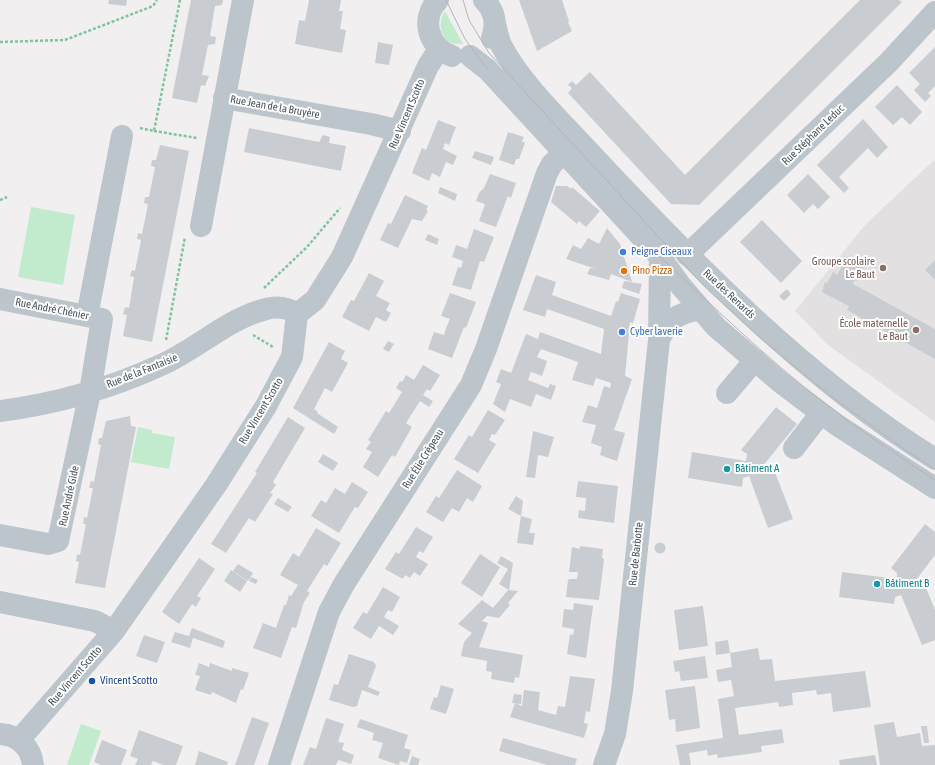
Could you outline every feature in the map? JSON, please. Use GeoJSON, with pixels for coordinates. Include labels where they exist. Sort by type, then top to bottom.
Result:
{"type":"FeatureCollection","features":[{"type":"Feature","properties":{"kind":"street","name":"Rue Jean de la Bruyère"},"geometry":{"type":"LineString","coordinates":[[243,0],[224,98],[371,124],[400,131]]}},
{"type":"Feature","properties":{"kind":"street","name":"Rue des Renards"},"geometry":{"type":"LineString","coordinates":[[484,0],[493,13],[500,43],[528,83],[593,156],[687,254],[809,365],[855,403],[908,442],[935,459]]}},
{"type":"Feature","properties":{"kind":"street"},"geometry":{"type":"LineString","coordinates":[[435,2],[429,16],[428,29],[432,40],[439,49],[454,56],[470,56],[480,52],[489,43],[495,24]]}},
{"type":"Feature","properties":{"kind":"street","name":"Rue Stéphane Leduc"},"geometry":{"type":"LineString","coordinates":[[687,254],[883,67],[935,12]]}},
{"type":"Feature","properties":{"kind":"street","name":"Rue Vincent Scotto"},"geometry":{"type":"LineString","coordinates":[[9,737],[114,631],[216,485],[266,406],[292,357],[297,314],[315,300],[342,257],[428,66],[439,49]]}},
{"type":"Feature","properties":{"kind":"street"},"geometry":{"type":"LineString","coordinates":[[470,56],[488,70],[660,257],[700,309],[716,327],[821,413],[935,488]]}},
{"type":"Feature","properties":{"kind":"street"},"geometry":{"type":"LineString","coordinates":[[200,226],[224,98]]}},
{"type":"Feature","properties":{"kind":"street"},"geometry":{"type":"LineString","coordinates":[[87,316],[122,136]]}},
{"type":"Feature","properties":{"kind":"street","name":"Rue Élie Crépeau"},"geometry":{"type":"LineString","coordinates":[[279,765],[329,612],[344,584],[470,385],[486,349],[547,173],[552,164],[564,152]]}},
{"type":"Feature","properties":{"kind":"street","name":"Rue de Barbotte"},"geometry":{"type":"LineString","coordinates":[[604,765],[615,734],[619,712],[659,340],[660,257]]}},
{"type":"Feature","properties":{"kind":"street","name":"Rue André Chénier"},"geometry":{"type":"LineString","coordinates":[[0,299],[102,319],[90,392]]}},
{"type":"Feature","properties":{"kind":"street","name":"Rue de la Fantaisie"},"geometry":{"type":"LineString","coordinates":[[0,411],[30,407],[90,392],[161,366],[252,313],[267,308],[282,307],[297,314]]}},
{"type":"Feature","properties":{"kind":"street","name":"Rue de Barbotte"},"geometry":{"type":"LineString","coordinates":[[659,340],[667,325],[676,316],[700,309]]}},
{"type":"Feature","properties":{"kind":"street"},"geometry":{"type":"LineString","coordinates":[[727,393],[755,360]]}},
{"type":"Feature","properties":{"kind":"street","name":"Rue André Gide"},"geometry":{"type":"LineString","coordinates":[[0,536],[48,544],[58,541],[90,392]]}},
{"type":"Feature","properties":{"kind":"street"},"geometry":{"type":"LineString","coordinates":[[794,448],[821,413]]}},
{"type":"Feature","properties":{"kind":"street"},"geometry":{"type":"LineString","coordinates":[[0,602],[95,621],[114,631]]}},
{"type":"Feature","properties":{"kind":"street"},"geometry":{"type":"LineString","coordinates":[[9,737],[30,752],[33,765]]}},
{"type":"Feature","properties":{"kind":"path"},"geometry":{"type":"LineString","coordinates":[[0,42],[65,40],[152,6],[157,0]]}},
{"type":"Feature","properties":{"kind":"path"},"geometry":{"type":"LineString","coordinates":[[154,131],[180,0]]}},
{"type":"Feature","properties":{"kind":"path"},"geometry":{"type":"LineString","coordinates":[[122,136],[124,125],[216,142]]}},
{"type":"Feature","properties":{"kind":"path"},"geometry":{"type":"LineString","coordinates":[[0,200],[6,197]]}},
{"type":"Feature","properties":{"kind":"path"},"geometry":{"type":"LineString","coordinates":[[259,293],[307,247],[343,205]]}},
{"type":"Feature","properties":{"kind":"path"},"geometry":{"type":"LineString","coordinates":[[161,366],[187,224],[200,226]]}},
{"type":"Feature","properties":{"kind":"path"},"geometry":{"type":"LineString","coordinates":[[250,333],[279,351]]}},
{"type":"Feature","properties":{"kind":"shaded area","name":"Groupe scolaire Le Baut"},"geometry":{"type":"Polygon","coordinates":[[[934,160],[935,422],[828,345],[795,311],[866,224],[934,160]]]}},
{"type":"Feature","properties":{"kind":"green space"},"geometry":{"type":"Polygon","coordinates":[[[445,11],[463,44],[450,42],[443,34],[441,23],[445,11]]]}},
{"type":"Feature","properties":{"kind":"green space"},"geometry":{"type":"Polygon","coordinates":[[[31,207],[75,215],[63,285],[18,277],[31,207]]]}},
{"type":"Feature","properties":{"kind":"green space"},"geometry":{"type":"Polygon","coordinates":[[[138,427],[152,430],[152,433],[175,437],[169,469],[131,462],[138,427]]]}},
{"type":"Feature","properties":{"kind":"green space"},"geometry":{"type":"Polygon","coordinates":[[[81,724],[101,731],[89,765],[67,765],[81,724]]]}},
{"type":"Feature","properties":{"kind":"building"},"geometry":{"type":"Polygon","coordinates":[[[109,0],[127,0],[126,6],[108,4],[109,0]]]}},
{"type":"Feature","properties":{"kind":"building"},"geometry":{"type":"Polygon","coordinates":[[[191,0],[223,0],[222,5],[215,6],[210,36],[216,37],[215,44],[208,45],[202,75],[209,76],[205,86],[201,85],[197,103],[172,98],[191,0]]]}},
{"type":"Feature","properties":{"kind":"building"},"geometry":{"type":"Polygon","coordinates":[[[309,0],[341,0],[339,11],[343,11],[340,29],[346,30],[342,53],[295,44],[299,20],[305,21],[309,0]]]}},
{"type":"Feature","properties":{"kind":"building"},"geometry":{"type":"Polygon","coordinates":[[[519,0],[562,0],[572,31],[537,51],[519,0]]]}},
{"type":"Feature","properties":{"kind":"building"},"geometry":{"type":"Polygon","coordinates":[[[860,0],[899,0],[902,2],[699,205],[671,204],[568,93],[572,88],[568,85],[572,81],[576,85],[590,72],[685,175],[860,0]]]}},
{"type":"Feature","properties":{"kind":"building"},"geometry":{"type":"Polygon","coordinates":[[[378,42],[393,45],[389,65],[375,63],[378,42]]]}},
{"type":"Feature","properties":{"kind":"building"},"geometry":{"type":"Polygon","coordinates":[[[935,47],[935,86],[928,93],[931,96],[925,102],[914,90],[920,84],[909,73],[935,47]]]}},
{"type":"Feature","properties":{"kind":"building"},"geometry":{"type":"Polygon","coordinates":[[[897,85],[922,112],[910,125],[902,117],[893,125],[875,107],[897,85]]]}},
{"type":"Feature","properties":{"kind":"building"},"geometry":{"type":"Polygon","coordinates":[[[863,119],[888,147],[877,158],[868,148],[839,177],[849,188],[844,193],[817,165],[863,119]]]}},
{"type":"Feature","properties":{"kind":"building"},"geometry":{"type":"Polygon","coordinates":[[[438,120],[456,127],[449,145],[445,143],[443,149],[457,156],[453,165],[446,162],[440,177],[432,173],[429,181],[412,173],[422,148],[426,150],[438,120]]]}},
{"type":"Feature","properties":{"kind":"building"},"geometry":{"type":"Polygon","coordinates":[[[249,128],[319,142],[323,135],[330,137],[329,143],[346,146],[341,171],[244,152],[249,128]]]}},
{"type":"Feature","properties":{"kind":"building"},"geometry":{"type":"Polygon","coordinates":[[[508,132],[524,137],[522,141],[525,143],[519,159],[516,159],[514,165],[499,160],[508,132]]]}},
{"type":"Feature","properties":{"kind":"building"},"geometry":{"type":"Polygon","coordinates":[[[160,145],[189,151],[152,342],[123,336],[127,315],[123,314],[125,307],[129,308],[134,277],[130,276],[132,270],[135,271],[141,240],[137,239],[138,233],[142,234],[148,204],[144,203],[145,197],[149,197],[155,167],[151,166],[152,160],[156,160],[160,145]]]}},
{"type":"Feature","properties":{"kind":"building"},"geometry":{"type":"Polygon","coordinates":[[[475,151],[494,157],[491,165],[472,158],[475,151]]]}},
{"type":"Feature","properties":{"kind":"building"},"geometry":{"type":"Polygon","coordinates":[[[490,174],[516,183],[511,198],[508,196],[496,227],[479,221],[485,204],[476,201],[490,174]]]}},
{"type":"Feature","properties":{"kind":"building"},"geometry":{"type":"Polygon","coordinates":[[[808,174],[830,197],[818,209],[813,204],[804,213],[787,195],[808,174]]]}},
{"type":"Feature","properties":{"kind":"building"},"geometry":{"type":"Polygon","coordinates":[[[556,186],[567,186],[571,189],[572,187],[600,211],[586,227],[579,221],[577,224],[551,202],[556,186]]]}},
{"type":"Feature","properties":{"kind":"building"},"geometry":{"type":"Polygon","coordinates":[[[440,187],[457,194],[455,201],[438,193],[440,187]]]}},
{"type":"Feature","properties":{"kind":"building"},"geometry":{"type":"Polygon","coordinates":[[[405,195],[428,206],[426,210],[428,211],[422,221],[412,219],[398,248],[380,240],[388,223],[391,224],[405,195]]]}},
{"type":"Feature","properties":{"kind":"building"},"geometry":{"type":"Polygon","coordinates":[[[762,220],[802,261],[781,283],[740,242],[762,220]]]}},
{"type":"Feature","properties":{"kind":"building"},"geometry":{"type":"Polygon","coordinates":[[[607,228],[620,244],[632,282],[611,274],[609,280],[587,274],[590,268],[596,269],[566,259],[573,245],[581,249],[588,238],[599,244],[607,228]]]}},
{"type":"Feature","properties":{"kind":"building"},"geometry":{"type":"Polygon","coordinates":[[[474,229],[494,237],[484,262],[480,261],[471,290],[452,285],[458,267],[461,268],[463,261],[452,257],[456,245],[467,249],[474,229]]]}},
{"type":"Feature","properties":{"kind":"building"},"geometry":{"type":"Polygon","coordinates":[[[428,234],[439,239],[437,245],[425,240],[428,234]]]}},
{"type":"Feature","properties":{"kind":"building"},"geometry":{"type":"Polygon","coordinates":[[[847,256],[866,265],[860,272],[862,273],[857,281],[855,280],[853,284],[935,329],[935,359],[847,310],[849,306],[822,292],[825,282],[827,283],[833,272],[837,275],[847,256]]]}},
{"type":"Feature","properties":{"kind":"building"},"geometry":{"type":"Polygon","coordinates":[[[935,260],[935,280],[925,270],[935,260]]]}},
{"type":"Feature","properties":{"kind":"building"},"geometry":{"type":"Polygon","coordinates":[[[369,273],[384,281],[376,296],[390,303],[386,310],[391,313],[386,322],[376,317],[369,331],[342,317],[351,300],[354,301],[369,273]]]}},
{"type":"Feature","properties":{"kind":"building"},"geometry":{"type":"Polygon","coordinates":[[[536,275],[556,282],[552,295],[611,316],[616,301],[618,302],[621,293],[640,299],[633,323],[630,322],[625,376],[632,379],[614,430],[625,433],[617,461],[600,455],[602,447],[591,443],[596,425],[582,422],[588,405],[597,408],[604,386],[610,388],[611,383],[596,378],[593,386],[572,380],[578,362],[541,349],[537,357],[547,361],[542,376],[531,372],[528,380],[548,388],[550,384],[556,386],[551,400],[536,394],[531,407],[510,399],[505,412],[493,404],[501,384],[496,382],[501,369],[511,373],[526,334],[538,339],[540,332],[601,354],[604,329],[547,309],[545,317],[523,310],[536,275]]]}},
{"type":"Feature","properties":{"kind":"building"},"geometry":{"type":"Polygon","coordinates":[[[624,281],[642,284],[639,294],[622,288],[624,281]]]}},
{"type":"Feature","properties":{"kind":"building"},"geometry":{"type":"Polygon","coordinates":[[[787,289],[791,294],[784,301],[779,296],[787,289]]]}},
{"type":"Feature","properties":{"kind":"building"},"geometry":{"type":"Polygon","coordinates":[[[450,293],[476,302],[452,358],[428,349],[434,332],[444,335],[450,319],[441,316],[450,293]]]}},
{"type":"Feature","properties":{"kind":"building"},"geometry":{"type":"Polygon","coordinates":[[[388,341],[394,344],[389,352],[383,349],[388,341]]]}},
{"type":"Feature","properties":{"kind":"building"},"geometry":{"type":"Polygon","coordinates":[[[329,342],[345,351],[341,359],[348,363],[332,392],[325,388],[314,409],[318,412],[317,413],[338,427],[334,434],[293,408],[329,342]]]}},
{"type":"Feature","properties":{"kind":"building"},"geometry":{"type":"Polygon","coordinates":[[[423,365],[440,375],[430,391],[427,389],[423,395],[433,401],[429,407],[420,401],[406,423],[412,427],[395,457],[392,455],[378,477],[363,467],[372,452],[366,449],[371,442],[368,440],[386,411],[389,413],[402,392],[396,388],[400,381],[402,382],[406,375],[414,380],[423,365]]]}},
{"type":"Feature","properties":{"kind":"building","name":"Bâtiment A"},"geometry":{"type":"Polygon","coordinates":[[[776,407],[797,424],[762,467],[766,470],[773,467],[793,519],[768,528],[749,476],[743,478],[742,487],[688,478],[692,452],[746,461],[747,454],[741,450],[776,407]]]}},
{"type":"Feature","properties":{"kind":"building"},"geometry":{"type":"Polygon","coordinates":[[[488,410],[505,420],[495,435],[492,434],[489,440],[496,444],[478,473],[454,459],[469,435],[472,437],[488,410]]]}},
{"type":"Feature","properties":{"kind":"building"},"geometry":{"type":"Polygon","coordinates":[[[130,416],[131,426],[136,427],[105,588],[75,583],[79,562],[76,561],[77,554],[80,555],[86,524],[83,524],[84,517],[87,518],[93,488],[89,488],[91,481],[94,482],[101,445],[98,444],[99,438],[102,438],[106,421],[130,416]]]}},
{"type":"Feature","properties":{"kind":"building"},"geometry":{"type":"Polygon","coordinates":[[[288,417],[305,428],[273,482],[276,485],[270,493],[273,494],[255,522],[249,518],[226,553],[211,544],[257,473],[255,472],[288,417]]]}},
{"type":"Feature","properties":{"kind":"building"},"geometry":{"type":"Polygon","coordinates":[[[533,431],[554,437],[548,457],[538,455],[535,478],[526,477],[533,431]]]}},
{"type":"Feature","properties":{"kind":"building"},"geometry":{"type":"Polygon","coordinates":[[[323,454],[338,463],[333,471],[318,462],[323,454]]]}},
{"type":"Feature","properties":{"kind":"building"},"geometry":{"type":"Polygon","coordinates":[[[457,470],[482,486],[473,502],[467,498],[459,512],[452,508],[443,522],[426,512],[436,496],[439,498],[457,470]]]}},
{"type":"Feature","properties":{"kind":"building"},"geometry":{"type":"Polygon","coordinates":[[[578,481],[618,486],[614,523],[578,518],[579,510],[585,511],[586,498],[576,497],[578,481]]]}},
{"type":"Feature","properties":{"kind":"building"},"geometry":{"type":"Polygon","coordinates":[[[352,482],[368,492],[358,508],[355,507],[339,533],[311,516],[321,500],[326,503],[335,488],[345,494],[352,482]]]}},
{"type":"Feature","properties":{"kind":"building"},"geometry":{"type":"Polygon","coordinates":[[[516,496],[523,501],[521,516],[508,509],[516,496]]]}},
{"type":"Feature","properties":{"kind":"building"},"geometry":{"type":"Polygon","coordinates":[[[278,498],[292,507],[288,512],[274,504],[278,498]]]}},
{"type":"Feature","properties":{"kind":"building"},"geometry":{"type":"Polygon","coordinates":[[[521,516],[532,519],[529,533],[535,533],[533,545],[517,543],[521,516]]]}},
{"type":"Feature","properties":{"kind":"building","name":"Bâtiment B"},"geometry":{"type":"Polygon","coordinates":[[[925,524],[935,532],[935,555],[913,584],[918,587],[925,585],[935,610],[935,640],[922,645],[901,595],[895,597],[894,604],[839,597],[842,572],[897,579],[897,573],[891,568],[925,524]]]}},
{"type":"Feature","properties":{"kind":"building"},"geometry":{"type":"Polygon","coordinates":[[[416,527],[433,537],[423,553],[419,551],[416,557],[428,564],[420,576],[414,572],[410,578],[405,575],[403,579],[385,569],[396,552],[399,554],[416,527]]]}},
{"type":"Feature","properties":{"kind":"building"},"geometry":{"type":"Polygon","coordinates":[[[316,528],[341,543],[327,566],[324,564],[307,591],[310,593],[304,602],[296,628],[292,627],[281,658],[253,648],[263,623],[276,628],[289,595],[291,596],[298,585],[280,575],[293,553],[299,557],[316,528]]]}},
{"type":"Feature","properties":{"kind":"building"},"geometry":{"type":"Polygon","coordinates":[[[658,543],[662,543],[664,544],[664,552],[658,553],[655,550],[655,546],[658,543]]]}},
{"type":"Feature","properties":{"kind":"building"},"geometry":{"type":"Polygon","coordinates":[[[580,546],[603,549],[602,558],[604,559],[599,600],[566,597],[568,580],[577,579],[578,572],[569,572],[572,547],[580,549],[580,546]]]}},
{"type":"Feature","properties":{"kind":"building"},"geometry":{"type":"Polygon","coordinates":[[[480,554],[500,567],[482,597],[461,583],[480,554]]]}},
{"type":"Feature","properties":{"kind":"building"},"geometry":{"type":"Polygon","coordinates":[[[501,556],[513,563],[509,590],[499,584],[508,569],[497,563],[501,556]]]}},
{"type":"Feature","properties":{"kind":"building"},"geometry":{"type":"Polygon","coordinates":[[[199,558],[215,569],[197,596],[201,598],[196,607],[192,604],[179,624],[162,612],[199,558]]]}},
{"type":"Feature","properties":{"kind":"building"},"geometry":{"type":"Polygon","coordinates":[[[238,564],[253,573],[248,581],[233,571],[238,564]]]}},
{"type":"Feature","properties":{"kind":"building"},"geometry":{"type":"Polygon","coordinates":[[[231,570],[247,581],[240,592],[224,581],[231,570]]]}},
{"type":"Feature","properties":{"kind":"building"},"geometry":{"type":"Polygon","coordinates":[[[251,577],[258,580],[256,584],[249,581],[251,577]]]}},
{"type":"Feature","properties":{"kind":"building"},"geometry":{"type":"Polygon","coordinates":[[[383,587],[400,597],[392,612],[388,610],[384,617],[399,626],[393,635],[379,626],[371,639],[353,628],[363,612],[367,614],[383,587]]]}},
{"type":"Feature","properties":{"kind":"building"},"geometry":{"type":"Polygon","coordinates":[[[508,590],[518,591],[508,603],[510,605],[499,618],[487,616],[482,621],[488,623],[479,647],[523,655],[519,678],[515,677],[514,683],[491,679],[492,672],[486,671],[487,661],[461,656],[464,642],[472,633],[458,624],[482,600],[493,608],[508,590]]]}},
{"type":"Feature","properties":{"kind":"building"},"geometry":{"type":"Polygon","coordinates":[[[574,603],[593,606],[586,658],[567,654],[570,634],[573,635],[574,629],[562,627],[564,609],[573,610],[574,603]]]}},
{"type":"Feature","properties":{"kind":"building"},"geometry":{"type":"Polygon","coordinates":[[[703,606],[708,646],[679,650],[674,610],[703,606]]]}},
{"type":"Feature","properties":{"kind":"building"},"geometry":{"type":"Polygon","coordinates":[[[192,628],[225,641],[223,648],[193,638],[190,648],[171,642],[175,632],[189,636],[192,628]]]}},
{"type":"Feature","properties":{"kind":"building"},"geometry":{"type":"Polygon","coordinates":[[[144,635],[165,642],[157,663],[136,656],[144,635]]]}},
{"type":"Feature","properties":{"kind":"building"},"geometry":{"type":"Polygon","coordinates":[[[728,640],[730,653],[716,655],[715,642],[728,640]]]}},
{"type":"Feature","properties":{"kind":"building"},"geometry":{"type":"Polygon","coordinates":[[[758,648],[760,660],[772,659],[775,681],[865,671],[871,707],[833,712],[831,693],[817,695],[816,690],[792,693],[793,705],[779,707],[778,702],[735,708],[739,735],[782,729],[784,743],[761,746],[762,752],[718,758],[717,754],[708,756],[707,750],[689,753],[691,765],[680,765],[676,745],[723,738],[718,699],[734,696],[731,680],[718,682],[716,670],[732,667],[730,653],[758,648]]]}},
{"type":"Feature","properties":{"kind":"building"},"geometry":{"type":"Polygon","coordinates":[[[349,654],[374,662],[376,666],[368,687],[380,692],[378,696],[362,690],[357,706],[353,707],[329,700],[334,684],[338,685],[349,654]]]}},
{"type":"Feature","properties":{"kind":"building"},"geometry":{"type":"Polygon","coordinates":[[[705,656],[708,678],[681,681],[679,671],[675,672],[673,661],[705,656]]]}},
{"type":"Feature","properties":{"kind":"building"},"geometry":{"type":"Polygon","coordinates":[[[199,663],[209,667],[210,663],[232,671],[232,668],[249,673],[243,690],[241,689],[236,703],[212,692],[211,695],[195,690],[200,676],[195,675],[199,663]]]}},
{"type":"Feature","properties":{"kind":"building"},"geometry":{"type":"Polygon","coordinates":[[[570,676],[595,679],[590,712],[586,711],[584,723],[588,724],[584,738],[510,717],[515,703],[522,706],[524,690],[540,692],[538,710],[556,715],[558,706],[565,707],[570,676]]]}},
{"type":"Feature","properties":{"kind":"building"},"geometry":{"type":"Polygon","coordinates":[[[441,685],[454,689],[446,714],[430,709],[434,697],[437,698],[441,685]]]}},
{"type":"Feature","properties":{"kind":"building"},"geometry":{"type":"Polygon","coordinates":[[[695,686],[700,728],[676,732],[675,719],[669,720],[665,690],[695,686]]]}},
{"type":"Feature","properties":{"kind":"building"},"geometry":{"type":"Polygon","coordinates":[[[514,694],[522,695],[521,704],[512,703],[514,694]]]}},
{"type":"Feature","properties":{"kind":"building"},"geometry":{"type":"Polygon","coordinates":[[[252,717],[269,723],[254,765],[235,765],[252,717]]]}},
{"type":"Feature","properties":{"kind":"building"},"geometry":{"type":"Polygon","coordinates":[[[326,718],[344,724],[338,742],[344,743],[342,750],[354,755],[351,764],[338,760],[336,765],[303,765],[310,747],[316,749],[326,718]]]}},
{"type":"Feature","properties":{"kind":"building"},"geometry":{"type":"Polygon","coordinates":[[[360,719],[408,735],[404,748],[411,750],[407,763],[400,761],[399,765],[378,758],[383,743],[372,740],[374,733],[357,727],[360,719]]]}},
{"type":"Feature","properties":{"kind":"building"},"geometry":{"type":"Polygon","coordinates":[[[894,722],[897,737],[920,733],[922,746],[935,745],[935,765],[880,765],[874,725],[894,722]]]}},
{"type":"Feature","properties":{"kind":"building"},"geometry":{"type":"Polygon","coordinates":[[[921,726],[927,726],[929,743],[924,743],[921,726]]]}},
{"type":"Feature","properties":{"kind":"building"},"geometry":{"type":"Polygon","coordinates":[[[139,730],[183,746],[176,765],[163,765],[153,761],[151,765],[135,765],[138,759],[130,756],[139,730]]]}},
{"type":"Feature","properties":{"kind":"building"},"geometry":{"type":"Polygon","coordinates":[[[503,738],[577,759],[575,765],[547,765],[499,751],[503,738]]]}},
{"type":"Feature","properties":{"kind":"building"},"geometry":{"type":"Polygon","coordinates":[[[102,740],[127,750],[121,765],[101,765],[94,762],[102,740]]]}},
{"type":"Feature","properties":{"kind":"building"},"geometry":{"type":"Polygon","coordinates":[[[199,751],[228,762],[227,765],[195,765],[199,751]]]}},
{"type":"Feature","properties":{"kind":"building"},"geometry":{"type":"Polygon","coordinates":[[[875,755],[877,765],[840,765],[839,760],[875,755]]]}},
{"type":"Feature","properties":{"kind":"building"},"geometry":{"type":"Polygon","coordinates":[[[412,756],[420,759],[418,765],[409,765],[412,756]]]}},
{"type":"Feature","properties":{"kind":"tram line"},"geometry":{"type":"LineString","coordinates":[[446,0],[465,39],[488,70]]}},
{"type":"Feature","properties":{"kind":"tram line"},"geometry":{"type":"LineString","coordinates":[[463,0],[469,20],[489,53],[704,286],[758,336],[828,394],[904,449],[935,469]]}},
{"type":"Feature","properties":{"kind":"tram line"},"geometry":{"type":"LineString","coordinates":[[660,257],[740,331],[802,385],[864,432],[935,480]]}},
{"type":"Feature","properties":{"kind":"place","name":"Peigne Ciseaux"},"geometry":{"type":"Point","coordinates":[623,252]}},
{"type":"Feature","properties":{"kind":"place","name":"Groupe scolaire Le Baut"},"geometry":{"type":"Point","coordinates":[883,268]}},
{"type":"Feature","properties":{"kind":"place","name":"Pino Pizza"},"geometry":{"type":"Point","coordinates":[624,271]}},
{"type":"Feature","properties":{"kind":"place","name":"École maternelle Le Baut"},"geometry":{"type":"Point","coordinates":[916,330]}},
{"type":"Feature","properties":{"kind":"place","name":"Cyber laverie"},"geometry":{"type":"Point","coordinates":[622,332]}},
{"type":"Feature","properties":{"kind":"place","name":"Bâtiment A"},"geometry":{"type":"Point","coordinates":[727,469]}},
{"type":"Feature","properties":{"kind":"place","name":"Bâtiment B"},"geometry":{"type":"Point","coordinates":[877,584]}},
{"type":"Feature","properties":{"kind":"place","name":"Vincent Scotto"},"geometry":{"type":"Point","coordinates":[92,681]}}]}
